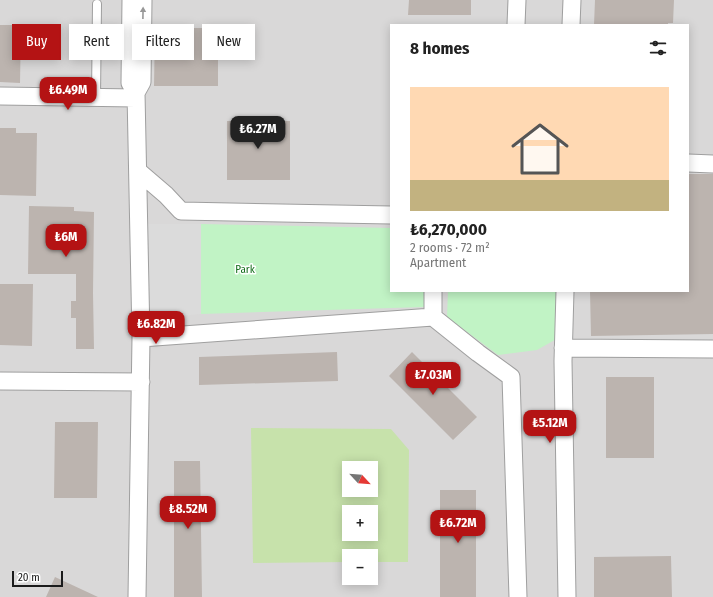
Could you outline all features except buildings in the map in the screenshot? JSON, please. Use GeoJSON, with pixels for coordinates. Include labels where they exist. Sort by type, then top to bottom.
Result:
{"type":"FeatureCollection","features":[{"type":"Feature","properties":{"kind":"street"},"geometry":{"type":"LineString","coordinates":[[131,0],[130,83],[136,96],[141,338],[137,597]]}},
{"type":"Feature","properties":{"kind":"street"},"geometry":{"type":"LineString","coordinates":[[136,96],[142,82],[143,0]]}},
{"type":"Feature","properties":{"kind":"street"},"geometry":{"type":"LineString","coordinates":[[516,24],[517,0]]}},
{"type":"Feature","properties":{"kind":"street"},"geometry":{"type":"LineString","coordinates":[[571,24],[572,0]]}},
{"type":"Feature","properties":{"kind":"street"},"geometry":{"type":"LineString","coordinates":[[0,96],[96,98],[136,96]]}},
{"type":"Feature","properties":{"kind":"street"},"geometry":{"type":"LineString","coordinates":[[689,163],[713,164]]}},
{"type":"Feature","properties":{"kind":"street"},"geometry":{"type":"LineString","coordinates":[[138,171],[166,195],[181,211],[390,215]]}},
{"type":"Feature","properties":{"kind":"street"},"geometry":{"type":"LineString","coordinates":[[433,292],[433,317]]}},
{"type":"Feature","properties":{"kind":"street"},"geometry":{"type":"LineString","coordinates":[[565,292],[563,348],[567,597]]}},
{"type":"Feature","properties":{"kind":"street"},"geometry":{"type":"LineString","coordinates":[[141,338],[433,317],[511,377],[518,597]]}},
{"type":"Feature","properties":{"kind":"street"},"geometry":{"type":"LineString","coordinates":[[563,348],[713,349]]}},
{"type":"Feature","properties":{"kind":"street"},"geometry":{"type":"LineString","coordinates":[[0,381],[141,382]]}},
{"type":"Feature","properties":{"kind":"lane"},"geometry":{"type":"LineString","coordinates":[[96,98],[97,4]]}},
{"type":"Feature","properties":{"kind":"shaded area"},"geometry":{"type":"Polygon","coordinates":[[[0,0],[713,0],[713,597],[0,597],[0,0]]]}},
{"type":"Feature","properties":{"kind":"shaded area"},"geometry":{"type":"Polygon","coordinates":[[[147,224],[201,224],[201,314],[148,319],[147,224]]]}},
{"type":"Feature","properties":{"kind":"green space","name":"Park"},"geometry":{"type":"Polygon","coordinates":[[[201,224],[390,228],[390,292],[424,292],[424,307],[201,314],[201,224]]]}},
{"type":"Feature","properties":{"kind":"green space"},"geometry":{"type":"Polygon","coordinates":[[[448,292],[560,292],[560,337],[537,350],[498,355],[447,317],[448,292]]]}},
{"type":"Feature","properties":{"kind":"green space"},"geometry":{"type":"Polygon","coordinates":[[[251,428],[391,429],[409,450],[408,562],[378,562],[378,549],[342,549],[342,562],[253,563],[251,428]]]}}]}
